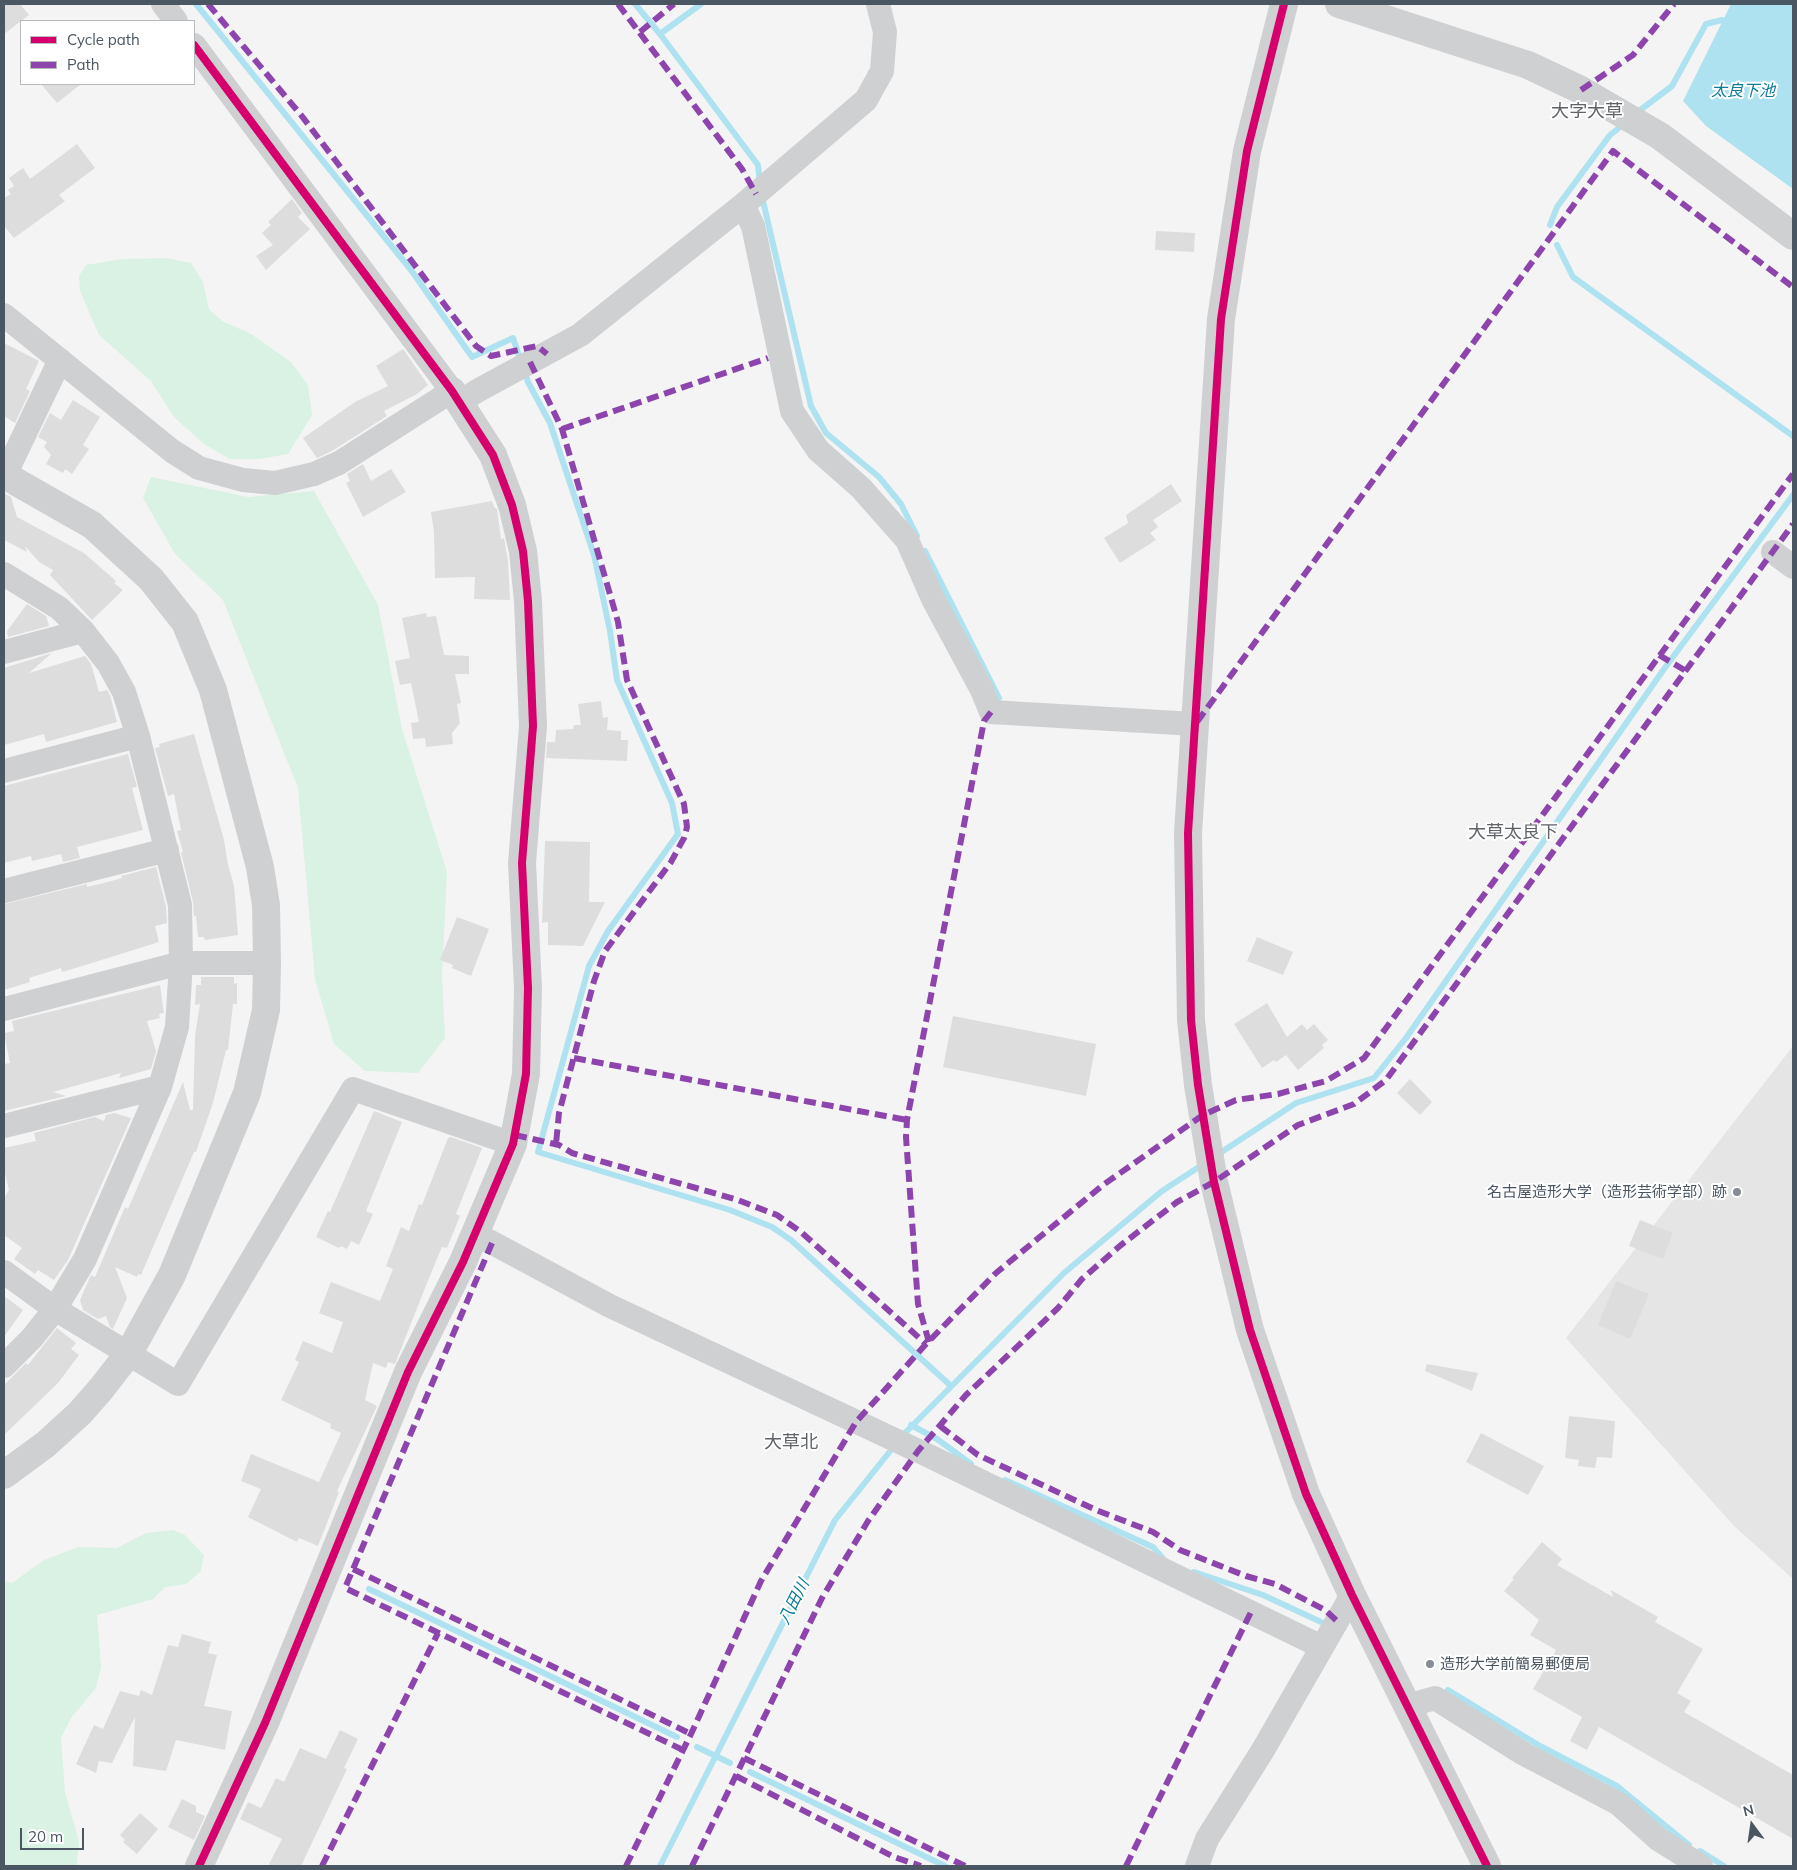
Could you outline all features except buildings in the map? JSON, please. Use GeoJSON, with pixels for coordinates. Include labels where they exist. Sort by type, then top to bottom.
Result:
{"type":"FeatureCollection","features":[{"type":"Feature","properties":{"kind":"street"},"geometry":{"type":"LineString","coordinates":[[163,4],[175,20]]}},
{"type":"Feature","properties":{"kind":"street"},"geometry":{"type":"LineString","coordinates":[[4,315],[172,451],[199,468],[243,480],[275,483],[314,474],[340,462],[456,397],[477,390],[580,335],[743,205],[866,100],[882,71],[885,32],[878,4]]}},
{"type":"Feature","properties":{"kind":"street"},"geometry":{"type":"LineString","coordinates":[[1284,4],[1247,150],[1221,319],[1188,833],[1191,1020],[1198,1085],[1214,1182],[1250,1330],[1306,1494],[1352,1595],[1487,1866]]}},
{"type":"Feature","properties":{"kind":"street"},"geometry":{"type":"LineString","coordinates":[[1338,4],[1528,65],[1581,90],[1660,136],[1793,236]]}},
{"type":"Feature","properties":{"kind":"street"},"geometry":{"type":"LineString","coordinates":[[195,46],[456,397],[493,455],[512,505],[523,551],[528,601],[533,726],[522,863],[528,988],[526,1074],[513,1144],[463,1262],[408,1372],[265,1723],[199,1866]]}},
{"type":"Feature","properties":{"kind":"street"},"geometry":{"type":"LineString","coordinates":[[743,205],[752,226],[792,411],[818,450],[861,488],[906,540],[991,712],[1196,724]]}},
{"type":"Feature","properties":{"kind":"street"},"geometry":{"type":"LineString","coordinates":[[4,1475],[46,1444],[80,1413],[128,1353],[172,1275],[247,1093],[266,1010],[266,905],[260,866],[213,690],[184,622],[151,578],[92,525],[4,476],[60,360]]}},
{"type":"Feature","properties":{"kind":"street"},"geometry":{"type":"LineString","coordinates":[[1773,552],[1793,567]]}},
{"type":"Feature","properties":{"kind":"street"},"geometry":{"type":"LineString","coordinates":[[4,574],[59,608],[83,631],[108,663],[124,692],[138,736],[180,905],[181,963],[177,1027],[160,1087],[85,1260],[55,1309],[32,1338],[4,1366]]}},
{"type":"Feature","properties":{"kind":"street"},"geometry":{"type":"LineString","coordinates":[[4,652],[83,631]]}},
{"type":"Feature","properties":{"kind":"street"},"geometry":{"type":"LineString","coordinates":[[4,771],[138,736]]}},
{"type":"Feature","properties":{"kind":"street"},"geometry":{"type":"LineString","coordinates":[[4,892],[167,850]]}},
{"type":"Feature","properties":{"kind":"street"},"geometry":{"type":"LineString","coordinates":[[4,1008],[181,963],[267,963]]}},
{"type":"Feature","properties":{"kind":"street"},"geometry":{"type":"LineString","coordinates":[[4,1126],[160,1087]]}},
{"type":"Feature","properties":{"kind":"street"},"geometry":{"type":"LineString","coordinates":[[4,1272],[55,1309],[178,1384],[353,1090],[513,1144]]}},
{"type":"Feature","properties":{"kind":"street"},"geometry":{"type":"LineString","coordinates":[[474,1234],[610,1306],[928,1455],[1322,1647]]}},
{"type":"Feature","properties":{"kind":"street"},"geometry":{"type":"LineString","coordinates":[[1197,1866],[1207,1839],[1352,1595]]}},
{"type":"Feature","properties":{"kind":"street"},"geometry":{"type":"LineString","coordinates":[[1407,1706],[1435,1698],[1524,1754],[1620,1804],[1658,1839],[1701,1866]]}},
{"type":"Feature","properties":{"kind":"shaded area","name":"名古屋造形大学（造形芸術学部）跡"},"geometry":{"type":"Polygon","coordinates":[[[1793,1046],[1793,1579],[1733,1525],[1566,1338],[1793,1046]]]}},
{"type":"Feature","properties":{"kind":"green space"},"geometry":{"type":"Polygon","coordinates":[[[165,258],[191,263],[203,282],[209,309],[222,321],[251,334],[291,362],[308,385],[312,415],[288,454],[259,459],[230,459],[204,444],[174,417],[151,381],[99,335],[80,291],[79,276],[86,265],[123,259],[165,258]]]}},
{"type":"Feature","properties":{"kind":"green space"},"geometry":{"type":"Polygon","coordinates":[[[151,477],[248,497],[314,491],[378,605],[402,729],[447,872],[442,976],[445,1038],[418,1073],[365,1071],[334,1044],[315,979],[298,788],[223,600],[175,554],[143,498],[151,477]]]}},
{"type":"Feature","properties":{"kind":"green space"},"geometry":{"type":"Polygon","coordinates":[[[173,1530],[185,1535],[204,1555],[201,1571],[186,1584],[165,1587],[153,1599],[97,1615],[101,1667],[96,1688],[71,1718],[61,1738],[65,1792],[79,1841],[77,1866],[4,1866],[4,1581],[12,1583],[44,1560],[78,1547],[117,1548],[146,1533],[173,1530]]]}},
{"type":"Feature","properties":{"kind":"water","name":"太良下池"},"geometry":{"type":"Polygon","coordinates":[[[1731,4],[1793,4],[1793,189],[1706,126],[1683,101],[1731,4]]]}},
{"type":"Feature","properties":{"kind":"waterway"},"geometry":{"type":"LineString","coordinates":[[196,4],[411,270],[472,357],[513,338],[528,382],[550,423],[594,555],[610,631],[617,680],[672,803],[678,834],[608,931],[589,966],[538,1152],[730,1210],[772,1227],[791,1240],[951,1386]]}},
{"type":"Feature","properties":{"kind":"waterway"},"geometry":{"type":"LineString","coordinates":[[635,4],[660,34]]}},
{"type":"Feature","properties":{"kind":"waterway"},"geometry":{"type":"LineString","coordinates":[[701,4],[660,34],[758,165],[760,184]]}},
{"type":"Feature","properties":{"kind":"waterway"},"geometry":{"type":"LineString","coordinates":[[1635,114],[1672,86],[1706,24],[1722,20]]}},
{"type":"Feature","properties":{"kind":"waterway"},"geometry":{"type":"LineString","coordinates":[[1550,225],[1557,207],[1610,135],[1624,124]]}},
{"type":"Feature","properties":{"kind":"waterway"},"geometry":{"type":"LineString","coordinates":[[762,197],[811,406],[826,433],[879,477],[901,504],[917,536]]}},
{"type":"Feature","properties":{"kind":"waterway"},"geometry":{"type":"LineString","coordinates":[[1557,245],[1573,277],[1793,436]]}},
{"type":"Feature","properties":{"kind":"waterway"},"geometry":{"type":"LineString","coordinates":[[1217,1155],[1296,1103],[1374,1078],[1406,1038],[1664,669],[1793,495]]}},
{"type":"Feature","properties":{"kind":"waterway"},"geometry":{"type":"LineString","coordinates":[[925,551],[999,698]]}},
{"type":"Feature","properties":{"kind":"waterway"},"geometry":{"type":"LineString","coordinates":[[901,1437],[1064,1273],[1162,1191],[1205,1163]]}},
{"type":"Feature","properties":{"kind":"waterway"},"geometry":{"type":"LineString","coordinates":[[911,1425],[937,1439],[971,1464]]}},
{"type":"Feature","properties":{"kind":"waterway","name":"八田川"},"geometry":{"type":"LineString","coordinates":[[660,1866],[835,1520],[895,1445]]}},
{"type":"Feature","properties":{"kind":"waterway"},"geometry":{"type":"LineString","coordinates":[[1005,1480],[1153,1547],[1164,1560]]}},
{"type":"Feature","properties":{"kind":"waterway"},"geometry":{"type":"LineString","coordinates":[[1194,1572],[1263,1595],[1321,1622]]}},
{"type":"Feature","properties":{"kind":"waterway"},"geometry":{"type":"LineString","coordinates":[[369,1589],[677,1737]]}},
{"type":"Feature","properties":{"kind":"waterway"},"geometry":{"type":"LineString","coordinates":[[1448,1690],[1540,1746],[1617,1786],[1689,1845]]}},
{"type":"Feature","properties":{"kind":"waterway","name":"八田川"},"geometry":{"type":"LineString","coordinates":[[697,1747],[730,1763]]}},
{"type":"Feature","properties":{"kind":"waterway"},"geometry":{"type":"LineString","coordinates":[[750,1772],[945,1866]]}},
{"type":"Feature","properties":{"kind":"waterway"},"geometry":{"type":"LineString","coordinates":[[1700,1851],[1724,1866]]}},
{"type":"Feature","properties":{"kind":"marked path"},"geometry":{"type":"LineString","coordinates":[[208,4],[301,115],[476,346],[491,356],[537,346],[547,354]]}},
{"type":"Feature","properties":{"kind":"marked path"},"geometry":{"type":"LineString","coordinates":[[618,4],[742,169],[756,194]]}},
{"type":"Feature","properties":{"kind":"marked path"},"geometry":{"type":"LineString","coordinates":[[640,32],[674,4]]}},
{"type":"Feature","properties":{"kind":"marked path"},"geometry":{"type":"LineString","coordinates":[[1581,90],[1633,55],[1674,4]]}},
{"type":"Feature","properties":{"kind":"marked path"},"geometry":{"type":"LineString","coordinates":[[1197,722],[1613,151],[1793,287]]}},
{"type":"Feature","properties":{"kind":"marked path"},"geometry":{"type":"LineString","coordinates":[[562,429],[768,358]]}},
{"type":"Feature","properties":{"kind":"marked path"},"geometry":{"type":"LineString","coordinates":[[530,362],[562,429],[618,622],[627,680],[684,804],[687,827],[684,838],[671,862],[605,951],[594,981],[559,1113],[556,1144]]}},
{"type":"Feature","properties":{"kind":"marked path"},"geometry":{"type":"LineString","coordinates":[[626,1866],[691,1734],[761,1581],[856,1422],[926,1344],[996,1273],[1103,1185],[1203,1115],[1236,1100],[1278,1094],[1326,1081],[1364,1058],[1793,474]]}},
{"type":"Feature","properties":{"kind":"marked path"},"geometry":{"type":"LineString","coordinates":[[692,1866],[822,1598],[868,1521],[918,1451],[966,1395],[1058,1308],[1082,1279],[1121,1245],[1177,1202],[1214,1182],[1298,1125],[1354,1104],[1386,1080],[1793,524]]}},
{"type":"Feature","properties":{"kind":"marked path"},"geometry":{"type":"LineString","coordinates":[[1659,655],[1686,671]]}},
{"type":"Feature","properties":{"kind":"marked path"},"geometry":{"type":"LineString","coordinates":[[929,1342],[918,1304],[906,1137],[907,1120],[984,721],[991,712]]}},
{"type":"Feature","properties":{"kind":"marked path"},"geometry":{"type":"LineString","coordinates":[[574,1058],[907,1120]]}},
{"type":"Feature","properties":{"kind":"marked path"},"geometry":{"type":"LineString","coordinates":[[515,1135],[559,1145],[572,1153],[735,1199],[777,1215],[801,1232],[926,1344]]}},
{"type":"Feature","properties":{"kind":"marked path"},"geometry":{"type":"LineString","coordinates":[[492,1243],[345,1588],[683,1750]]}},
{"type":"Feature","properties":{"kind":"marked path"},"geometry":{"type":"LineString","coordinates":[[940,1426],[978,1455],[1096,1510],[1153,1532],[1180,1550],[1246,1576],[1275,1584],[1325,1610],[1337,1621]]}},
{"type":"Feature","properties":{"kind":"marked path"},"geometry":{"type":"LineString","coordinates":[[353,1569],[691,1734]]}},
{"type":"Feature","properties":{"kind":"marked path"},"geometry":{"type":"LineString","coordinates":[[1126,1866],[1251,1612]]}},
{"type":"Feature","properties":{"kind":"marked path"},"geometry":{"type":"LineString","coordinates":[[322,1866],[438,1633]]}},
{"type":"Feature","properties":{"kind":"marked path"},"geometry":{"type":"LineString","coordinates":[[744,1758],[965,1866]]}},
{"type":"Feature","properties":{"kind":"marked path"},"geometry":{"type":"LineString","coordinates":[[736,1776],[894,1857],[921,1866]]}},
{"type":"Feature","properties":{"kind":"cycle path"},"geometry":{"type":"LineString","coordinates":[[1284,4],[1247,151],[1221,319],[1188,833],[1191,1020],[1198,1085],[1214,1182],[1250,1330],[1306,1494],[1352,1595],[1487,1866]]}},
{"type":"Feature","properties":{"kind":"cycle path"},"geometry":{"type":"LineString","coordinates":[[195,46],[452,391],[493,455],[512,505],[523,551],[528,601],[533,726],[522,863],[528,988],[526,1074],[513,1144],[463,1262],[408,1372],[265,1723],[199,1866]]}},
{"type":"Feature","properties":{"kind":"place","name":"名古屋造形大学（造形芸術学部）跡"},"geometry":{"type":"Point","coordinates":[1737,1192]}},
{"type":"Feature","properties":{"kind":"place","name":"造形大学前簡易郵便局"},"geometry":{"type":"Point","coordinates":[1430,1664]}},
{"type":"Feature","properties":{"kind":"district","name":"大字大草"},"geometry":{"type":"Point","coordinates":[1587,112]}},
{"type":"Feature","properties":{"kind":"district","name":"大草太良下"},"geometry":{"type":"Point","coordinates":[1513,833]}},
{"type":"Feature","properties":{"kind":"district","name":"大草北"},"geometry":{"type":"Point","coordinates":[791,1443]}}]}
